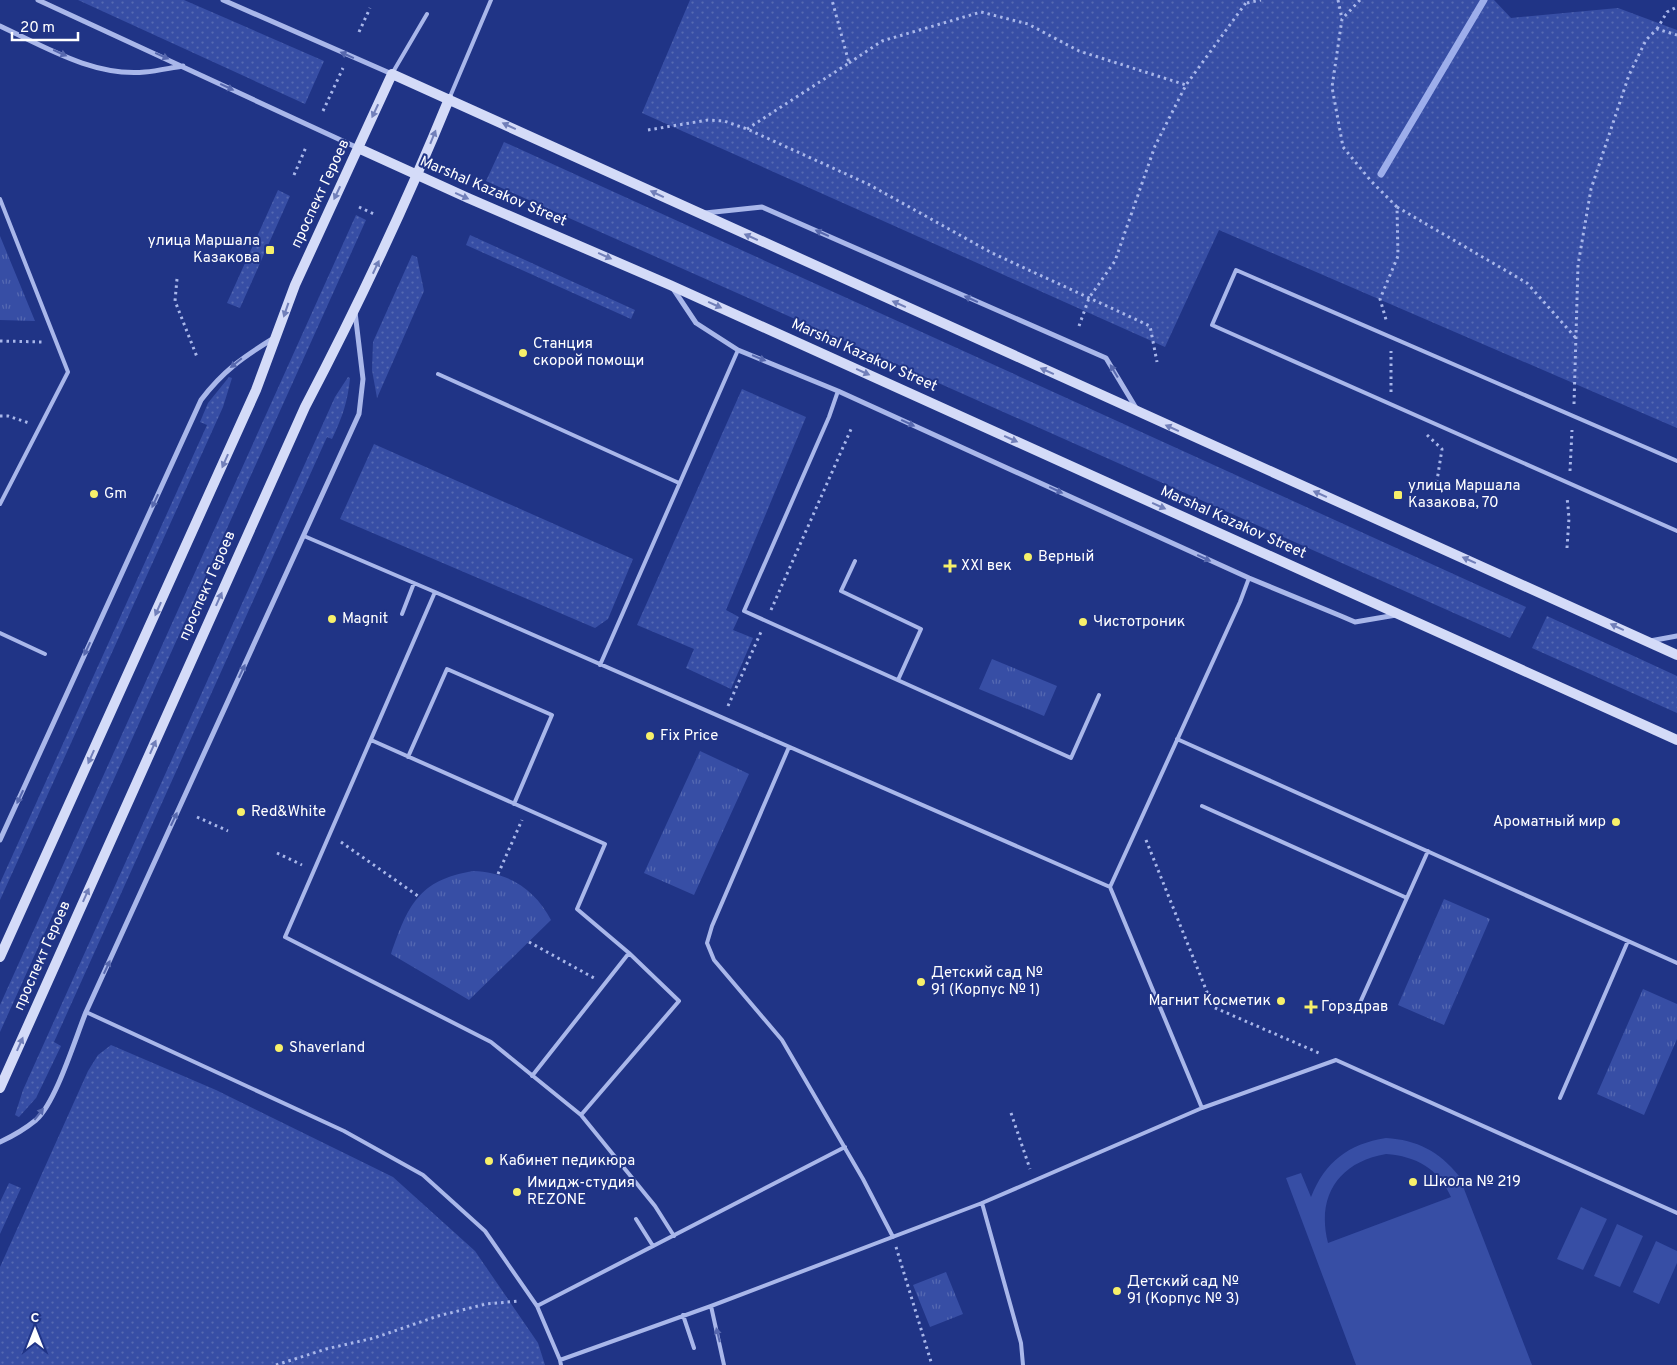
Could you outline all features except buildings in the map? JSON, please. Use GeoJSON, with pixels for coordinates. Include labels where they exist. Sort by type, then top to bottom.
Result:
{"type":"FeatureCollection","features":[{"type":"Feature","properties":{"kind":"street","name":"Marshal Kazakov Street"},"geometry":{"type":"LineString","coordinates":[[38,0],[417,176],[670,285],[1677,740]]}},
{"type":"Feature","properties":{"kind":"street"},"geometry":{"type":"LineString","coordinates":[[223,0],[449,99],[1139,413],[1677,654]]}},
{"type":"Feature","properties":{"kind":"street"},"geometry":{"type":"LineString","coordinates":[[0,26],[82,63],[111,71],[144,72],[183,66]]}},
{"type":"Feature","properties":{"kind":"street","name":"проспект Героев"},"geometry":{"type":"LineString","coordinates":[[0,957],[256,390],[295,285],[392,74]]}},
{"type":"Feature","properties":{"kind":"street","name":"проспект Героев"},"geometry":{"type":"LineString","coordinates":[[0,1088],[305,407],[355,311],[417,176],[449,99]]}},
{"type":"Feature","properties":{"kind":"street"},"geometry":{"type":"LineString","coordinates":[[701,214],[762,207],[1106,358],[1139,413]]}},
{"type":"Feature","properties":{"kind":"street"},"geometry":{"type":"LineString","coordinates":[[670,285],[696,323],[738,350],[838,391],[1249,578],[1356,622],[1400,614]]}},
{"type":"Feature","properties":{"kind":"street"},"geometry":{"type":"LineString","coordinates":[[0,1142],[17,1134],[37,1119],[46,1106],[86,1012],[359,414],[363,379],[355,311]]}},
{"type":"Feature","properties":{"kind":"street"},"geometry":{"type":"LineString","coordinates":[[0,840],[201,400],[219,377],[241,359],[277,337]]}},
{"type":"Feature","properties":{"kind":"street"},"geometry":{"type":"LineString","coordinates":[[1648,642],[1677,636]]}},
{"type":"Feature","properties":{"kind":"lane"},"geometry":{"type":"LineString","coordinates":[[449,99],[491,0]]}},
{"type":"Feature","properties":{"kind":"lane"},"geometry":{"type":"LineString","coordinates":[[392,74],[427,14]]}},
{"type":"Feature","properties":{"kind":"lane"},"geometry":{"type":"LineString","coordinates":[[0,199],[68,372],[0,504]]}},
{"type":"Feature","properties":{"kind":"lane"},"geometry":{"type":"LineString","coordinates":[[1677,461],[1236,270],[1212,325],[1677,532]]}},
{"type":"Feature","properties":{"kind":"lane"},"geometry":{"type":"LineString","coordinates":[[600,665],[738,350]]}},
{"type":"Feature","properties":{"kind":"lane"},"geometry":{"type":"LineString","coordinates":[[438,374],[679,483]]}},
{"type":"Feature","properties":{"kind":"lane"},"geometry":{"type":"LineString","coordinates":[[838,391],[829,417],[744,611],[1071,758],[1099,695]]}},
{"type":"Feature","properties":{"kind":"lane"},"geometry":{"type":"LineString","coordinates":[[304,536],[1110,887],[1202,1108]]}},
{"type":"Feature","properties":{"kind":"lane"},"geometry":{"type":"LineString","coordinates":[[855,561],[841,592],[921,629],[898,680]]}},
{"type":"Feature","properties":{"kind":"lane"},"geometry":{"type":"LineString","coordinates":[[1110,887],[1240,602],[1249,578]]}},
{"type":"Feature","properties":{"kind":"lane"},"geometry":{"type":"LineString","coordinates":[[402,614],[414,583]]}},
{"type":"Feature","properties":{"kind":"lane"},"geometry":{"type":"LineString","coordinates":[[435,592],[285,937],[491,1042],[581,1115],[655,1206],[674,1236]]}},
{"type":"Feature","properties":{"kind":"lane"},"geometry":{"type":"LineString","coordinates":[[0,633],[45,654]]}},
{"type":"Feature","properties":{"kind":"lane"},"geometry":{"type":"LineString","coordinates":[[408,757],[446,669],[552,715],[514,804]]}},
{"type":"Feature","properties":{"kind":"lane"},"geometry":{"type":"LineString","coordinates":[[1177,739],[1677,963]]}},
{"type":"Feature","properties":{"kind":"lane"},"geometry":{"type":"LineString","coordinates":[[371,740],[605,844],[577,909],[629,952],[679,1001],[581,1115]]}},
{"type":"Feature","properties":{"kind":"lane"},"geometry":{"type":"LineString","coordinates":[[789,747],[712,926],[707,943],[714,960],[782,1040],[845,1147],[893,1237]]}},
{"type":"Feature","properties":{"kind":"lane"},"geometry":{"type":"LineString","coordinates":[[1202,806],[1407,898]]}},
{"type":"Feature","properties":{"kind":"lane"},"geometry":{"type":"LineString","coordinates":[[1359,1005],[1428,852]]}},
{"type":"Feature","properties":{"kind":"lane"},"geometry":{"type":"LineString","coordinates":[[1560,1098],[1628,941]]}},
{"type":"Feature","properties":{"kind":"lane"},"geometry":{"type":"LineString","coordinates":[[532,1076],[629,952]]}},
{"type":"Feature","properties":{"kind":"lane"},"geometry":{"type":"LineString","coordinates":[[86,1012],[344,1130],[423,1175],[485,1231],[537,1306],[561,1365]]}},
{"type":"Feature","properties":{"kind":"lane"},"geometry":{"type":"LineString","coordinates":[[560,1360],[711,1306],[982,1203],[1202,1108],[1336,1060],[1677,1213]]}},
{"type":"Feature","properties":{"kind":"lane"},"geometry":{"type":"LineString","coordinates":[[537,1306],[845,1147]]}},
{"type":"Feature","properties":{"kind":"lane"},"geometry":{"type":"LineString","coordinates":[[982,1203],[1021,1343],[1023,1365]]}},
{"type":"Feature","properties":{"kind":"lane"},"geometry":{"type":"LineString","coordinates":[[636,1219],[653,1246]]}},
{"type":"Feature","properties":{"kind":"lane"},"geometry":{"type":"LineString","coordinates":[[711,1306],[724,1365]]}},
{"type":"Feature","properties":{"kind":"lane"},"geometry":{"type":"LineString","coordinates":[[683,1316],[694,1348]]}},
{"type":"Feature","properties":{"kind":"path"},"geometry":{"type":"LineString","coordinates":[[832,0],[849,64]]}},
{"type":"Feature","properties":{"kind":"path"},"geometry":{"type":"LineString","coordinates":[[1079,326],[1089,298],[1115,261],[1156,146],[1186,85],[1247,2],[1261,0]]}},
{"type":"Feature","properties":{"kind":"path"},"geometry":{"type":"LineString","coordinates":[[1338,0],[1342,19],[1332,86],[1343,147],[1370,181],[1397,207],[1526,283],[1576,337]]}},
{"type":"Feature","properties":{"kind":"path"},"geometry":{"type":"LineString","coordinates":[[1342,19],[1360,0]]}},
{"type":"Feature","properties":{"kind":"path"},"geometry":{"type":"LineString","coordinates":[[1567,548],[1569,518],[1566,482],[1570,471],[1578,265],[1591,189],[1629,75],[1646,40],[1657,29],[1667,12],[1677,7]]}},
{"type":"Feature","properties":{"kind":"path"},"geometry":{"type":"LineString","coordinates":[[359,32],[370,8]]}},
{"type":"Feature","properties":{"kind":"path"},"geometry":{"type":"LineString","coordinates":[[747,129],[882,41],[981,12],[1028,24],[1079,51],[1186,85]]}},
{"type":"Feature","properties":{"kind":"path"},"geometry":{"type":"LineString","coordinates":[[1657,29],[1677,35]]}},
{"type":"Feature","properties":{"kind":"path"},"geometry":{"type":"LineString","coordinates":[[323,111],[343,68]]}},
{"type":"Feature","properties":{"kind":"path"},"geometry":{"type":"LineString","coordinates":[[648,130],[708,120],[724,121],[747,129],[868,184],[992,254],[1150,326],[1157,362]]}},
{"type":"Feature","properties":{"kind":"path"},"geometry":{"type":"LineString","coordinates":[[294,176],[306,147]]}},
{"type":"Feature","properties":{"kind":"path"},"geometry":{"type":"LineString","coordinates":[[359,207],[374,214]]}},
{"type":"Feature","properties":{"kind":"path"},"geometry":{"type":"LineString","coordinates":[[1394,406],[1391,389],[1391,337],[1380,299],[1398,256],[1397,207]]}},
{"type":"Feature","properties":{"kind":"path"},"geometry":{"type":"LineString","coordinates":[[177,279],[174,301],[197,357]]}},
{"type":"Feature","properties":{"kind":"path"},"geometry":{"type":"LineString","coordinates":[[0,341],[56,342]]}},
{"type":"Feature","properties":{"kind":"path"},"geometry":{"type":"LineString","coordinates":[[0,416],[8,416],[39,427]]}},
{"type":"Feature","properties":{"kind":"path"},"geometry":{"type":"LineString","coordinates":[[723,718],[852,427]]}},
{"type":"Feature","properties":{"kind":"path"},"geometry":{"type":"LineString","coordinates":[[1422,430],[1442,449],[1436,488]]}},
{"type":"Feature","properties":{"kind":"path"},"geometry":{"type":"LineString","coordinates":[[498,874],[527,809]]}},
{"type":"Feature","properties":{"kind":"path"},"geometry":{"type":"LineString","coordinates":[[197,817],[228,831]]}},
{"type":"Feature","properties":{"kind":"path"},"geometry":{"type":"LineString","coordinates":[[1139,823],[1213,1008],[1336,1060]]}},
{"type":"Feature","properties":{"kind":"path"},"geometry":{"type":"LineString","coordinates":[[330,834],[418,896]]}},
{"type":"Feature","properties":{"kind":"path"},"geometry":{"type":"LineString","coordinates":[[277,853],[314,870]]}},
{"type":"Feature","properties":{"kind":"path"},"geometry":{"type":"LineString","coordinates":[[529,942],[601,982]]}},
{"type":"Feature","properties":{"kind":"path"},"geometry":{"type":"LineString","coordinates":[[1011,1113],[1031,1172]]}},
{"type":"Feature","properties":{"kind":"path"},"geometry":{"type":"LineString","coordinates":[[893,1237],[932,1365]]}},
{"type":"Feature","properties":{"kind":"path"},"geometry":{"type":"LineString","coordinates":[[276,1365],[326,1349],[374,1338],[438,1316],[486,1304],[532,1299]]}},
{"type":"Feature","properties":{"kind":"green space"},"geometry":{"type":"Polygon","coordinates":[[[78,0],[184,0],[324,61],[305,104],[78,0]]]}},
{"type":"Feature","properties":{"kind":"green space"},"geometry":{"type":"Polygon","coordinates":[[[690,0],[1494,0],[1511,18],[1618,8],[1677,30],[1677,428],[1219,230],[1165,347],[642,113],[690,0]]]}},
{"type":"Feature","properties":{"kind":"green space"},"geometry":{"type":"Polygon","coordinates":[[[504,142],[1526,607],[1510,638],[486,181],[504,142]]]}},
{"type":"Feature","properties":{"kind":"green space"},"geometry":{"type":"Polygon","coordinates":[[[278,190],[290,196],[240,308],[227,303],[278,190]]]}},
{"type":"Feature","properties":{"kind":"green space"},"geometry":{"type":"Polygon","coordinates":[[[356,215],[366,220],[0,1032],[0,1005],[356,215]]]}},
{"type":"Feature","properties":{"kind":"green space"},"geometry":{"type":"Polygon","coordinates":[[[470,235],[635,310],[631,319],[466,245],[470,235]]]}},
{"type":"Feature","properties":{"kind":"green space"},"geometry":{"type":"Polygon","coordinates":[[[0,236],[35,321],[0,320],[0,236]]]}},
{"type":"Feature","properties":{"kind":"green space"},"geometry":{"type":"Polygon","coordinates":[[[412,255],[417,257],[424,291],[377,398],[372,370],[373,342],[412,255]]]}},
{"type":"Feature","properties":{"kind":"green space"},"geometry":{"type":"Polygon","coordinates":[[[229,377],[232,378],[223,407],[0,900],[0,883],[207,425],[200,422],[208,403],[229,377]]]}},
{"type":"Feature","properties":{"kind":"green space"},"geometry":{"type":"Polygon","coordinates":[[[348,377],[350,378],[346,402],[336,431],[332,439],[327,437],[54,1042],[61,1046],[36,1098],[19,1117],[15,1115],[23,1090],[335,397],[348,377]]]}},
{"type":"Feature","properties":{"kind":"green space"},"geometry":{"type":"Polygon","coordinates":[[[742,389],[806,417],[726,610],[739,617],[733,630],[753,638],[731,689],[686,668],[694,649],[637,625],[742,389]]]}},
{"type":"Feature","properties":{"kind":"green space"},"geometry":{"type":"Polygon","coordinates":[[[374,444],[633,559],[608,619],[595,628],[340,519],[374,444]]]}},
{"type":"Feature","properties":{"kind":"green space"},"geometry":{"type":"Polygon","coordinates":[[[1547,616],[1677,676],[1677,713],[1532,648],[1547,616]]]}},
{"type":"Feature","properties":{"kind":"green space"},"geometry":{"type":"Polygon","coordinates":[[[992,659],[1057,686],[1044,716],[979,689],[992,659]]]}},
{"type":"Feature","properties":{"kind":"green space"},"geometry":{"type":"Polygon","coordinates":[[[700,751],[749,774],[694,895],[644,873],[700,751]]]}},
{"type":"Feature","properties":{"kind":"green space"},"geometry":{"type":"Polygon","coordinates":[[[473,871],[498,875],[519,884],[537,899],[551,920],[469,1000],[391,954],[403,922],[418,898],[439,881],[454,875],[473,871]]]}},
{"type":"Feature","properties":{"kind":"green space"},"geometry":{"type":"Polygon","coordinates":[[[1444,899],[1490,919],[1444,1025],[1398,1005],[1444,899]]]}},
{"type":"Feature","properties":{"kind":"green space"},"geometry":{"type":"Polygon","coordinates":[[[1643,989],[1677,1004],[1677,1039],[1644,1115],[1597,1094],[1643,989]]]}},
{"type":"Feature","properties":{"kind":"green space"},"geometry":{"type":"Polygon","coordinates":[[[111,1045],[216,1090],[393,1177],[475,1251],[538,1343],[545,1365],[0,1365],[0,1267],[88,1071],[98,1055],[111,1045]]]}},
{"type":"Feature","properties":{"kind":"green space"},"geometry":{"type":"Polygon","coordinates":[[[1386,1138],[1397,1139],[1427,1148],[1444,1160],[1459,1176],[1532,1365],[1356,1365],[1286,1178],[1301,1173],[1311,1197],[1323,1174],[1331,1165],[1349,1150],[1386,1138]],[[1386,1154],[1370,1158],[1355,1165],[1344,1173],[1335,1184],[1325,1210],[1328,1243],[1451,1197],[1446,1187],[1433,1172],[1417,1161],[1386,1154]]]}},
{"type":"Feature","properties":{"kind":"green space"},"geometry":{"type":"Polygon","coordinates":[[[9,1183],[21,1188],[0,1234],[0,1202],[9,1183]]]}},
{"type":"Feature","properties":{"kind":"green space"},"geometry":{"type":"Polygon","coordinates":[[[1581,1207],[1607,1219],[1583,1270],[1557,1259],[1581,1207]]]}},
{"type":"Feature","properties":{"kind":"green space"},"geometry":{"type":"Polygon","coordinates":[[[1617,1224],[1643,1236],[1620,1287],[1594,1276],[1617,1224]]]}},
{"type":"Feature","properties":{"kind":"green space"},"geometry":{"type":"Polygon","coordinates":[[[1656,1241],[1677,1251],[1677,1263],[1659,1304],[1633,1292],[1656,1241]]]}},
{"type":"Feature","properties":{"kind":"green space"},"geometry":{"type":"Polygon","coordinates":[[[946,1272],[963,1314],[930,1327],[913,1285],[946,1272]]]}},
{"type":"Feature","properties":{"kind":"waterway"},"geometry":{"type":"LineString","coordinates":[[1381,174],[1484,0]]}},
{"type":"Feature","properties":{"kind":"place","name":"улица Маршала Казакова"},"geometry":{"type":"Point","coordinates":[270,250]}},
{"type":"Feature","properties":{"kind":"place","name":"Станция скорой помощи"},"geometry":{"type":"Point","coordinates":[523,353]}},
{"type":"Feature","properties":{"kind":"place","name":"Gm"},"geometry":{"type":"Point","coordinates":[94,494]}},
{"type":"Feature","properties":{"kind":"place","name":"улица Маршала Казакова, 70"},"geometry":{"type":"Point","coordinates":[1398,495]}},
{"type":"Feature","properties":{"kind":"place","name":"Верный"},"geometry":{"type":"Point","coordinates":[1028,557]}},
{"type":"Feature","properties":{"kind":"place","name":"XXI век"},"geometry":{"type":"Point","coordinates":[950,566]}},
{"type":"Feature","properties":{"kind":"place","name":"Magnit"},"geometry":{"type":"Point","coordinates":[332,619]}},
{"type":"Feature","properties":{"kind":"place","name":"Чистотроник"},"geometry":{"type":"Point","coordinates":[1083,622]}},
{"type":"Feature","properties":{"kind":"place","name":"Fix Price"},"geometry":{"type":"Point","coordinates":[650,736]}},
{"type":"Feature","properties":{"kind":"place","name":"Red&White"},"geometry":{"type":"Point","coordinates":[241,812]}},
{"type":"Feature","properties":{"kind":"place","name":"Ароматный мир"},"geometry":{"type":"Point","coordinates":[1616,822]}},
{"type":"Feature","properties":{"kind":"place","name":"Детский сад № 91 (Корпус № 1)"},"geometry":{"type":"Point","coordinates":[921,982]}},
{"type":"Feature","properties":{"kind":"place","name":"Магнит Косметик"},"geometry":{"type":"Point","coordinates":[1281,1001]}},
{"type":"Feature","properties":{"kind":"place","name":"Горздрав"},"geometry":{"type":"Point","coordinates":[1311,1007]}},
{"type":"Feature","properties":{"kind":"place","name":"Shaverland"},"geometry":{"type":"Point","coordinates":[279,1048]}},
{"type":"Feature","properties":{"kind":"place","name":"Кабинет педикюра"},"geometry":{"type":"Point","coordinates":[489,1161]}},
{"type":"Feature","properties":{"kind":"place","name":"Школа № 219"},"geometry":{"type":"Point","coordinates":[1413,1182]}},
{"type":"Feature","properties":{"kind":"place","name":"Имидж-студия REZONE"},"geometry":{"type":"Point","coordinates":[517,1192]}},
{"type":"Feature","properties":{"kind":"place","name":"Детский сад № 91 (Корпус № 3)"},"geometry":{"type":"Point","coordinates":[1117,1291]}}]}
